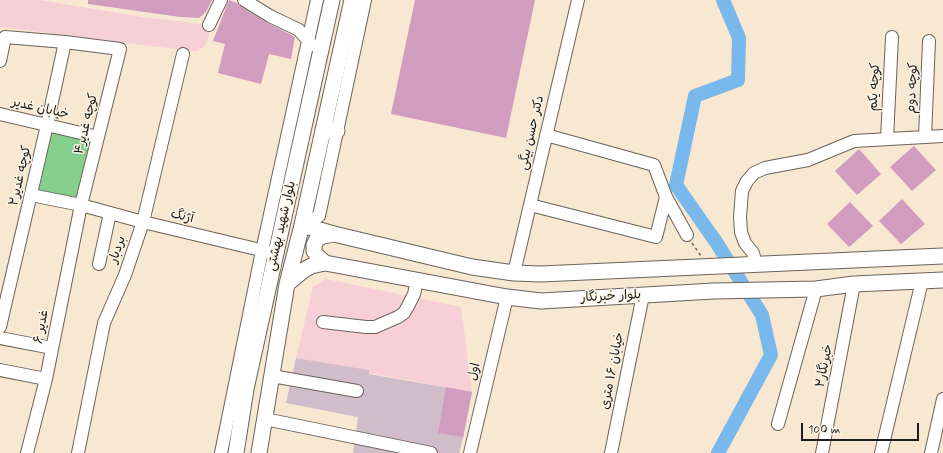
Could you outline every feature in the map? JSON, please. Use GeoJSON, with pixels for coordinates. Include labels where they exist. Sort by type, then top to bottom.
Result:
{"type":"FeatureCollection","features":[{"type":"Feature","properties":{"kind":"main road","name":"بلوار شهید بهشتی"},"geometry":{"type":"LineString","coordinates":[[259,453],[287,284],[302,225],[330,130],[352,0]]}},
{"type":"Feature","properties":{"kind":"main road","name":"بلوار شهید بهشتی"},"geometry":{"type":"LineString","coordinates":[[236,453],[269,252],[320,54],[327,2]]}},
{"type":"Feature","properties":{"kind":"main road","name":"بلوار خبرنگار"},"geometry":{"type":"LineString","coordinates":[[302,225],[472,267],[514,273],[541,274],[943,256]]}},
{"type":"Feature","properties":{"kind":"main road"},"geometry":{"type":"LineString","coordinates":[[325,263],[317,256],[314,251],[314,245],[317,239],[334,234]]}},
{"type":"Feature","properties":{"kind":"main road","name":"بلوار خبرنگار"},"geometry":{"type":"LineString","coordinates":[[287,284],[311,266],[325,263],[507,297],[541,301],[714,291],[816,289],[854,284],[943,280]]}},
{"type":"Feature","properties":{"kind":"main road"},"geometry":{"type":"LineString","coordinates":[[507,297],[514,273]]}},
{"type":"Feature","properties":{"kind":"street"},"geometry":{"type":"LineString","coordinates":[[209,25],[222,0]]}},
{"type":"Feature","properties":{"kind":"street"},"geometry":{"type":"LineString","coordinates":[[244,0],[299,30],[320,54]]}},
{"type":"Feature","properties":{"kind":"street"},"geometry":{"type":"LineString","coordinates":[[330,130],[365,0]]}},
{"type":"Feature","properties":{"kind":"street","name":"دکتر حسن بیگی"},"geometry":{"type":"LineString","coordinates":[[514,273],[578,0]]}},
{"type":"Feature","properties":{"kind":"street"},"geometry":{"type":"LineString","coordinates":[[299,30],[313,20],[327,2]]}},
{"type":"Feature","properties":{"kind":"street"},"geometry":{"type":"LineString","coordinates":[[221,453],[269,252],[313,20]]}},
{"type":"Feature","properties":{"kind":"street"},"geometry":{"type":"LineString","coordinates":[[0,61],[5,37],[65,42]]}},
{"type":"Feature","properties":{"kind":"street","name":"کوچه یکم"},"geometry":{"type":"LineString","coordinates":[[887,139],[892,38]]}},
{"type":"Feature","properties":{"kind":"street","name":"کوچه دوم"},"geometry":{"type":"LineString","coordinates":[[925,137],[929,40]]}},
{"type":"Feature","properties":{"kind":"street","name":"کوچه غدیر۴"},"geometry":{"type":"LineString","coordinates":[[65,42],[120,49],[81,205]]}},
{"type":"Feature","properties":{"kind":"street","name":"کوچه غدیر۲"},"geometry":{"type":"LineString","coordinates":[[0,327],[65,42]]}},
{"type":"Feature","properties":{"kind":"street","name":"بردبار"},"geometry":{"type":"LineString","coordinates":[[78,453],[104,323],[125,275],[143,222],[183,54]]}},
{"type":"Feature","properties":{"kind":"street","name":"خیابان غدیر"},"geometry":{"type":"LineString","coordinates":[[0,114],[98,137]]}},
{"type":"Feature","properties":{"kind":"street"},"geometry":{"type":"LineString","coordinates":[[546,135],[654,165],[666,197],[687,235]]}},
{"type":"Feature","properties":{"kind":"street"},"geometry":{"type":"LineString","coordinates":[[756,264],[752,252],[745,243],[741,232],[740,217],[742,191],[746,181],[754,173],[764,168],[808,160],[854,141],[943,136]]}},
{"type":"Feature","properties":{"kind":"street","name":"آژنگ"},"geometry":{"type":"LineString","coordinates":[[31,194],[269,252]]}},
{"type":"Feature","properties":{"kind":"street"},"geometry":{"type":"LineString","coordinates":[[530,204],[656,237],[666,197]]}},
{"type":"Feature","properties":{"kind":"street","name":"غدیر ۶"},"geometry":{"type":"LineString","coordinates":[[27,453],[46,379],[81,205]]}},
{"type":"Feature","properties":{"kind":"street"},"geometry":{"type":"LineString","coordinates":[[99,264],[110,213]]}},
{"type":"Feature","properties":{"kind":"street"},"geometry":{"type":"LineString","coordinates":[[323,322],[375,327],[404,313],[414,294],[417,281]]}},
{"type":"Feature","properties":{"kind":"street"},"geometry":{"type":"LineString","coordinates":[[881,453],[922,281]]}},
{"type":"Feature","properties":{"kind":"street","name":"خبرنگار۲"},"geometry":{"type":"LineString","coordinates":[[822,453],[854,284]]}},
{"type":"Feature","properties":{"kind":"street"},"geometry":{"type":"LineString","coordinates":[[778,424],[816,289]]}},
{"type":"Feature","properties":{"kind":"street","name":"خیابان ۱۶ متری"},"geometry":{"type":"LineString","coordinates":[[611,453],[643,295]]}},
{"type":"Feature","properties":{"kind":"street","name":"اول"},"geometry":{"type":"LineString","coordinates":[[470,453],[507,297]]}},
{"type":"Feature","properties":{"kind":"street"},"geometry":{"type":"LineString","coordinates":[[0,338],[52,348]]}},
{"type":"Feature","properties":{"kind":"street"},"geometry":{"type":"LineString","coordinates":[[0,370],[46,379]]}},
{"type":"Feature","properties":{"kind":"street"},"geometry":{"type":"LineString","coordinates":[[272,376],[357,391]]}},
{"type":"Feature","properties":{"kind":"street"},"geometry":{"type":"LineString","coordinates":[[931,453],[943,399]]}},
{"type":"Feature","properties":{"kind":"street"},"geometry":{"type":"LineString","coordinates":[[265,419],[431,453]]}},
{"type":"Feature","properties":{"kind":"path"},"geometry":{"type":"LineString","coordinates":[[687,235],[708,267]]}},
{"type":"Feature","properties":{"kind":"shaded area"},"geometry":{"type":"Polygon","coordinates":[[[0,0],[39,0],[142,17],[209,25],[209,36],[205,46],[197,51],[191,51],[0,27],[0,0]]]}},
{"type":"Feature","properties":{"kind":"shaded area"},"geometry":{"type":"Polygon","coordinates":[[[326,279],[461,307],[472,392],[369,373],[369,370],[296,358],[313,287],[326,279]]]}},
{"type":"Feature","properties":{"kind":"shaded area"},"geometry":{"type":"Polygon","coordinates":[[[296,358],[369,370],[369,374],[472,392],[459,453],[353,453],[358,417],[286,403],[296,358]]]}},
{"type":"Feature","properties":{"kind":"green space"},"geometry":{"type":"Polygon","coordinates":[[[52,131],[93,140],[80,200],[39,190],[52,131]]]}},
{"type":"Feature","properties":{"kind":"building"},"geometry":{"type":"Polygon","coordinates":[[[88,0],[212,0],[206,12],[199,18],[180,17],[88,4],[88,0]]]}},
{"type":"Feature","properties":{"kind":"building"},"geometry":{"type":"Polygon","coordinates":[[[229,0],[237,3],[266,22],[295,37],[291,59],[269,54],[261,84],[218,73],[225,44],[213,41],[229,0]]]}},
{"type":"Feature","properties":{"kind":"building"},"geometry":{"type":"Polygon","coordinates":[[[415,0],[535,0],[506,138],[391,114],[415,0]]]}},
{"type":"Feature","properties":{"kind":"building"},"geometry":{"type":"Polygon","coordinates":[[[914,146],[936,170],[912,191],[890,167],[914,146]]]}},
{"type":"Feature","properties":{"kind":"building"},"geometry":{"type":"Polygon","coordinates":[[[859,149],[881,174],[857,195],[835,171],[859,149]]]}},
{"type":"Feature","properties":{"kind":"building"},"geometry":{"type":"Polygon","coordinates":[[[902,199],[925,224],[901,244],[879,221],[902,199]]]}},
{"type":"Feature","properties":{"kind":"building"},"geometry":{"type":"Polygon","coordinates":[[[850,202],[873,226],[849,247],[827,224],[850,202]]]}},
{"type":"Feature","properties":{"kind":"building"},"geometry":{"type":"Polygon","coordinates":[[[446,387],[472,392],[463,437],[438,433],[446,387]]]}},
{"type":"Feature","properties":{"kind":"waterway"},"geometry":{"type":"LineString","coordinates":[[718,453],[771,355],[762,315],[716,242],[676,185],[695,96],[738,80],[739,38],[723,0]]}}]}
